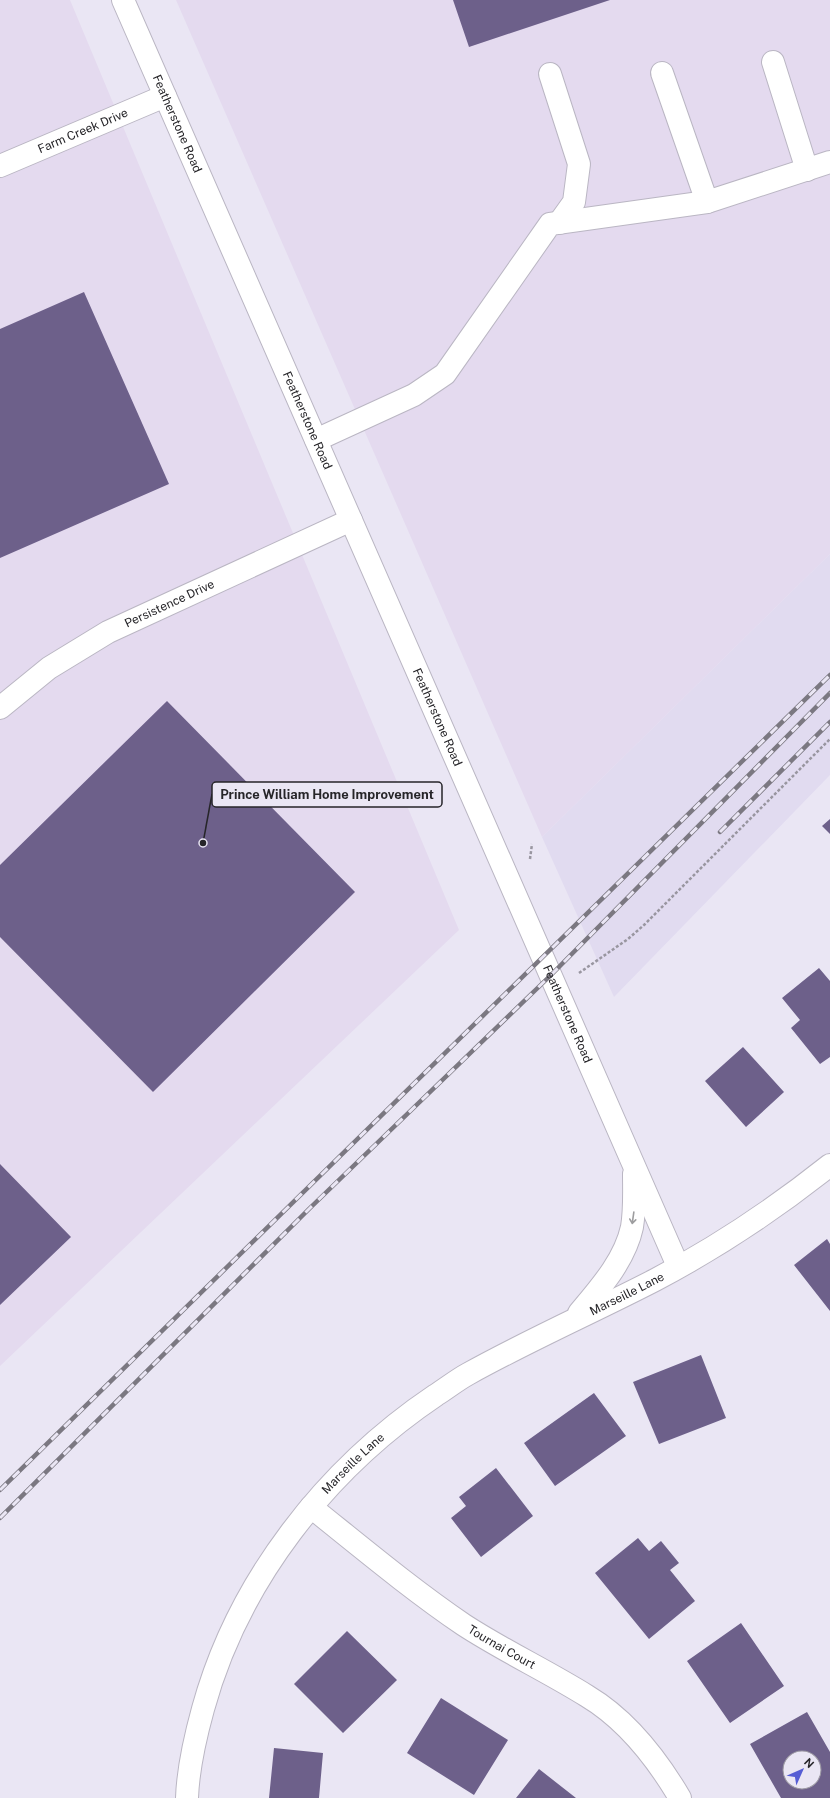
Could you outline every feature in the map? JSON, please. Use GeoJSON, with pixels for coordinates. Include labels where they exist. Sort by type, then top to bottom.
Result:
{"type":"FeatureCollection","features":[{"type":"Feature","properties":{"kind":"street","name":"Featherstone Road"},"geometry":{"type":"LineString","coordinates":[[123,0],[678,1266]]}},
{"type":"Feature","properties":{"kind":"street"},"geometry":{"type":"LineString","coordinates":[[773,62],[807,170]]}},
{"type":"Feature","properties":{"kind":"street"},"geometry":{"type":"LineString","coordinates":[[662,73],[707,202]]}},
{"type":"Feature","properties":{"kind":"street"},"geometry":{"type":"LineString","coordinates":[[550,74],[578,164],[574,202],[559,223]]}},
{"type":"Feature","properties":{"kind":"street","name":"Farm Creek Drive"},"geometry":{"type":"LineString","coordinates":[[0,166],[165,96]]}},
{"type":"Feature","properties":{"kind":"street"},"geometry":{"type":"LineString","coordinates":[[316,440],[414,395],[445,374],[550,224],[707,202],[830,162]]}},
{"type":"Feature","properties":{"kind":"street","name":"Persistence Drive"},"geometry":{"type":"LineString","coordinates":[[0,708],[49,668],[108,632],[351,520]]}},
{"type":"Feature","properties":{"kind":"street"},"geometry":{"type":"LineString","coordinates":[[571,1322],[610,1275],[628,1240],[634,1211],[634,1165]]}},
{"type":"Feature","properties":{"kind":"street"},"geometry":{"type":"LineString","coordinates":[[678,1266],[772,1208],[830,1165]]}},
{"type":"Feature","properties":{"kind":"street","name":"Marseille Lane"},"geometry":{"type":"LineString","coordinates":[[187,1798],[187,1784],[197,1730],[211,1680],[233,1625],[262,1573],[311,1507],[361,1454],[412,1411],[467,1374],[678,1266]]}},
{"type":"Feature","properties":{"kind":"street","name":"Tournai Court"},"geometry":{"type":"LineString","coordinates":[[311,1507],[439,1608],[491,1643],[588,1696],[624,1725],[655,1759],[680,1798]]}},
{"type":"Feature","properties":{"kind":"path"},"geometry":{"type":"LineString","coordinates":[[556,988],[618,947],[644,925],[830,739]]}},
{"type":"Feature","properties":{"kind":"shaded area"},"geometry":{"type":"Polygon","coordinates":[[[0,0],[70,0],[459,930],[0,1366],[0,0]]]}},
{"type":"Feature","properties":{"kind":"shaded area"},"geometry":{"type":"Polygon","coordinates":[[[176,0],[830,0],[830,554],[542,837],[176,0]]]}},
{"type":"Feature","properties":{"kind":"shaded area"},"geometry":{"type":"Polygon","coordinates":[[[830,554],[830,775],[614,997],[542,837],[830,554]]]}},
{"type":"Feature","properties":{"kind":"building"},"geometry":{"type":"Polygon","coordinates":[[[453,0],[610,0],[469,47],[453,0]]]}},
{"type":"Feature","properties":{"kind":"building"},"geometry":{"type":"Polygon","coordinates":[[[84,292],[169,484],[0,558],[0,329],[84,292]]]}},
{"type":"Feature","properties":{"kind":"building"},"geometry":{"type":"Polygon","coordinates":[[[167,701],[355,892],[153,1092],[0,937],[0,865],[167,701]]]}},
{"type":"Feature","properties":{"kind":"building"},"geometry":{"type":"Polygon","coordinates":[[[830,819],[830,834],[822,826],[830,819]]]}},
{"type":"Feature","properties":{"kind":"building"},"geometry":{"type":"Polygon","coordinates":[[[819,968],[830,981],[830,1057],[820,1064],[791,1028],[800,1020],[782,998],[819,968]]]}},
{"type":"Feature","properties":{"kind":"building"},"geometry":{"type":"Polygon","coordinates":[[[743,1047],[784,1092],[746,1127],[705,1081],[743,1047]]]}},
{"type":"Feature","properties":{"kind":"building"},"geometry":{"type":"Polygon","coordinates":[[[0,1164],[71,1237],[0,1305],[0,1164]]]}},
{"type":"Feature","properties":{"kind":"building"},"geometry":{"type":"Polygon","coordinates":[[[827,1239],[830,1244],[830,1311],[794,1265],[827,1239]]]}},
{"type":"Feature","properties":{"kind":"building"},"geometry":{"type":"Polygon","coordinates":[[[701,1355],[726,1418],[659,1444],[633,1382],[701,1355]]]}},
{"type":"Feature","properties":{"kind":"building"},"geometry":{"type":"Polygon","coordinates":[[[594,1393],[626,1436],[555,1486],[524,1443],[594,1393]]]}},
{"type":"Feature","properties":{"kind":"building"},"geometry":{"type":"Polygon","coordinates":[[[496,1468],[533,1516],[481,1557],[451,1518],[466,1506],[459,1497],[496,1468]]]}},
{"type":"Feature","properties":{"kind":"building"},"geometry":{"type":"Polygon","coordinates":[[[638,1538],[649,1551],[661,1541],[679,1563],[670,1570],[695,1601],[649,1639],[595,1573],[638,1538]]]}},
{"type":"Feature","properties":{"kind":"building"},"geometry":{"type":"Polygon","coordinates":[[[741,1623],[784,1686],[730,1723],[687,1661],[741,1623]]]}},
{"type":"Feature","properties":{"kind":"building"},"geometry":{"type":"Polygon","coordinates":[[[347,1631],[397,1680],[343,1733],[294,1684],[347,1631]]]}},
{"type":"Feature","properties":{"kind":"building"},"geometry":{"type":"Polygon","coordinates":[[[441,1698],[508,1740],[474,1795],[407,1753],[441,1698]]]}},
{"type":"Feature","properties":{"kind":"building"},"geometry":{"type":"Polygon","coordinates":[[[807,1712],[830,1752],[830,1798],[781,1798],[750,1744],[807,1712]]]}},
{"type":"Feature","properties":{"kind":"building"},"geometry":{"type":"Polygon","coordinates":[[[274,1748],[323,1753],[319,1798],[269,1798],[274,1748]]]}},
{"type":"Feature","properties":{"kind":"building"},"geometry":{"type":"Polygon","coordinates":[[[539,1769],[576,1798],[516,1798],[539,1769]]]}},
{"type":"Feature","properties":{"kind":"railway"},"geometry":{"type":"LineString","coordinates":[[0,1490],[830,675]]}},
{"type":"Feature","properties":{"kind":"railway"},"geometry":{"type":"LineString","coordinates":[[0,1518],[310,1208],[551,975],[830,693]]}},
{"type":"Feature","properties":{"kind":"railway"},"geometry":{"type":"LineString","coordinates":[[720,832],[830,722]]}},
{"type":"Feature","properties":{"kind":"place","name":"Prince William Home Improvement"},"geometry":{"type":"Point","coordinates":[203,843]}}]}
